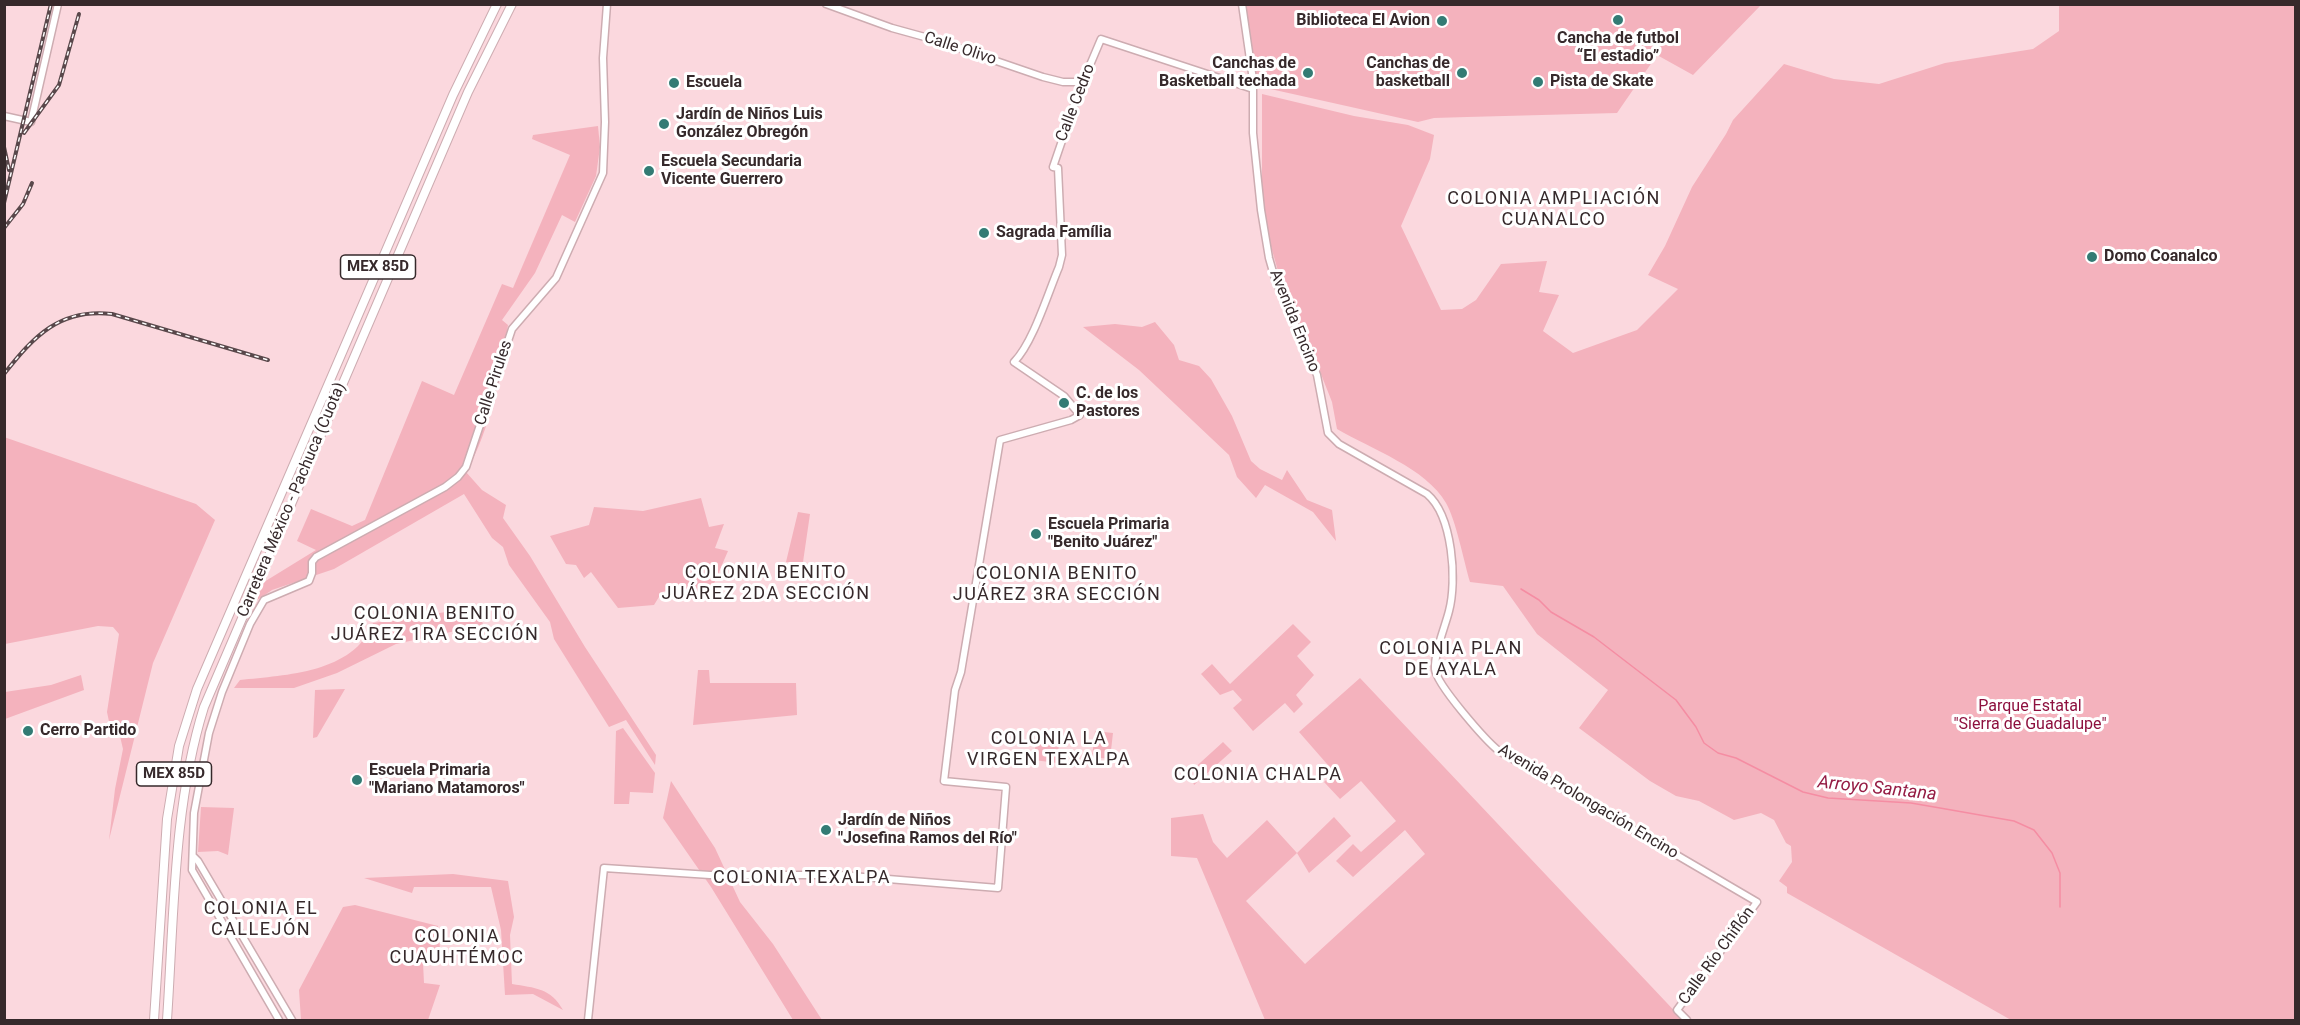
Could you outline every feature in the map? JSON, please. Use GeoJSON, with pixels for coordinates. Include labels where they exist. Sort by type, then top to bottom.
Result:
{"type":"FeatureCollection","features":[{"type":"Feature","properties":{"kind":"highway","name":"Carretera México - Pachuca (Cuota)"},"geometry":{"type":"LineString","coordinates":[[154,1020],[165,841],[178,753],[205,668],[453,94],[497,4]]}},
{"type":"Feature","properties":{"kind":"highway","name":"Carretera México - Pachuca (Cuota)"},"geometry":{"type":"LineString","coordinates":[[167,1020],[181,822],[192,750],[216,677],[468,93],[512,4]]}},
{"type":"Feature","properties":{"kind":"street"},"geometry":{"type":"LineString","coordinates":[[4,116],[31,122],[58,4]]}},
{"type":"Feature","properties":{"kind":"street","name":"Calle Pirules"},"geometry":{"type":"LineString","coordinates":[[193,856],[194,813],[208,733],[250,624],[264,600],[304,584],[310,580],[312,562],[316,557],[445,487],[466,467],[510,334],[514,326],[556,278],[603,173],[605,122],[603,51],[607,4]]}},
{"type":"Feature","properties":{"kind":"street","name":"Calle Olivo"},"geometry":{"type":"LineString","coordinates":[[826,4],[892,28],[1057,81],[1083,82]]}},
{"type":"Feature","properties":{"kind":"street","name":"Avenida Encino"},"geometry":{"type":"LineString","coordinates":[[1242,4],[1253,89],[1254,132],[1262,218],[1269,258],[1275,279],[1317,375],[1328,433],[1333,440],[1432,498],[1445,524],[1454,575]]}},
{"type":"Feature","properties":{"kind":"street","name":"Calle Cedro"},"geometry":{"type":"LineString","coordinates":[[588,1020],[604,868],[710,875],[839,875],[998,888],[1006,787],[944,781],[955,690],[962,672],[1000,440],[1071,420],[1080,415],[1064,396],[1014,362],[1023,351],[1031,334],[1061,262],[1063,247],[1056,167],[1083,82],[1101,39],[1253,89]]}},
{"type":"Feature","properties":{"kind":"street","name":"Avenida Prolongación Encino"},"geometry":{"type":"LineString","coordinates":[[1454,575],[1452,596],[1435,670],[1441,683],[1487,741],[1526,768],[1757,902]]}},
{"type":"Feature","properties":{"kind":"street"},"geometry":{"type":"LineString","coordinates":[[193,856],[192,870],[279,1020]]}},
{"type":"Feature","properties":{"kind":"street"},"geometry":{"type":"LineString","coordinates":[[193,856],[292,1020]]}},
{"type":"Feature","properties":{"kind":"street","name":"Calle Río Chiflón"},"geometry":{"type":"LineString","coordinates":[[1687,1020],[1677,1010],[1757,902]]}},
{"type":"Feature","properties":{"kind":"green space"},"geometry":{"type":"Polygon","coordinates":[[[1246,5],[1761,5],[1693,75],[1657,55],[1617,113],[1434,118],[1418,122],[1257,86],[1246,5]]]}},
{"type":"Feature","properties":{"kind":"green space","name":"Parque Estatal \"Sierra de Guadalupe\""},"geometry":{"type":"Polygon","coordinates":[[[2059,5],[2295,5],[2295,1020],[2011,1020],[1787,893],[1787,887],[1779,881],[1792,862],[1791,846],[1786,843],[1774,820],[1761,813],[1734,820],[1699,801],[1676,796],[1650,781],[1579,728],[1608,690],[1537,634],[1503,586],[1470,582],[1460,541],[1446,503],[1425,479],[1397,460],[1337,429],[1332,402],[1304,331],[1282,285],[1262,215],[1262,94],[1354,116],[1408,125],[1434,135],[1430,159],[1401,226],[1441,310],[1462,309],[1476,300],[1501,264],[1547,261],[1539,292],[1559,295],[1543,331],[1573,353],[1637,330],[1678,289],[1648,275],[1665,246],[1692,187],[1733,120],[1784,64],[1834,79],[1879,84],[1945,63],[2033,49],[2059,31],[2059,5]]]}},
{"type":"Feature","properties":{"kind":"green space"},"geometry":{"type":"Polygon","coordinates":[[[598,126],[600,147],[596,176],[575,222],[562,215],[535,273],[502,320],[508,325],[493,400],[482,437],[466,472],[482,490],[506,505],[503,518],[530,556],[585,647],[656,755],[655,765],[626,720],[609,727],[554,639],[550,622],[509,565],[503,547],[492,538],[464,494],[334,569],[272,590],[256,601],[264,582],[316,550],[297,541],[311,509],[352,526],[365,520],[422,381],[454,395],[502,284],[513,288],[570,155],[532,139],[533,135],[598,126]]]}},
{"type":"Feature","properties":{"kind":"green space"},"geometry":{"type":"Polygon","coordinates":[[[1155,322],[1174,345],[1179,360],[1199,366],[1211,379],[1232,416],[1251,461],[1260,469],[1282,480],[1287,470],[1307,500],[1332,510],[1336,541],[1313,512],[1265,485],[1256,498],[1237,477],[1229,455],[1139,370],[1083,327],[1115,324],[1142,327],[1155,322]]]}},
{"type":"Feature","properties":{"kind":"green space"},"geometry":{"type":"Polygon","coordinates":[[[4,437],[196,504],[215,520],[153,663],[109,840],[115,789],[123,749],[119,732],[111,731],[107,712],[119,634],[113,627],[98,626],[5,644],[4,437]]]}},
{"type":"Feature","properties":{"kind":"green space"},"geometry":{"type":"Polygon","coordinates":[[[701,498],[709,527],[724,524],[715,548],[728,551],[709,595],[680,587],[662,592],[654,605],[618,608],[591,572],[584,578],[576,565],[566,564],[550,536],[589,525],[594,507],[643,511],[701,498]]]}},
{"type":"Feature","properties":{"kind":"green space"},"geometry":{"type":"Polygon","coordinates":[[[798,512],[810,514],[803,562],[786,562],[798,512]]]}},
{"type":"Feature","properties":{"kind":"green space"},"geometry":{"type":"Polygon","coordinates":[[[479,607],[483,625],[396,644],[337,673],[294,688],[234,688],[240,680],[297,673],[335,662],[364,640],[373,623],[479,607]]]}},
{"type":"Feature","properties":{"kind":"green space"},"geometry":{"type":"Polygon","coordinates":[[[1293,624],[1311,642],[1297,656],[1314,675],[1296,695],[1303,704],[1294,713],[1285,703],[1253,731],[1233,708],[1242,700],[1233,690],[1220,695],[1201,674],[1212,664],[1230,684],[1293,624]]]}},
{"type":"Feature","properties":{"kind":"green space"},"geometry":{"type":"Polygon","coordinates":[[[698,670],[709,670],[710,683],[796,683],[797,715],[693,725],[698,670]]]}},
{"type":"Feature","properties":{"kind":"green space"},"geometry":{"type":"Polygon","coordinates":[[[81,675],[84,690],[5,719],[5,692],[51,685],[81,675]]]}},
{"type":"Feature","properties":{"kind":"green space"},"geometry":{"type":"Polygon","coordinates":[[[1360,678],[1683,1020],[1265,1020],[1197,858],[1171,856],[1171,818],[1203,814],[1213,842],[1227,858],[1267,820],[1297,853],[1246,901],[1305,964],[1425,854],[1405,830],[1353,877],[1336,861],[1353,844],[1361,852],[1396,821],[1361,781],[1340,799],[1324,782],[1334,772],[1299,732],[1360,678]]]}},
{"type":"Feature","properties":{"kind":"green space"},"geometry":{"type":"Polygon","coordinates":[[[345,689],[317,737],[313,738],[315,690],[345,689]]]}},
{"type":"Feature","properties":{"kind":"green space"},"geometry":{"type":"Polygon","coordinates":[[[623,728],[655,773],[653,793],[630,792],[629,804],[614,804],[616,731],[623,728]]]}},
{"type":"Feature","properties":{"kind":"green space"},"geometry":{"type":"Polygon","coordinates":[[[1095,731],[1113,733],[1110,759],[1092,757],[1095,731]]]}},
{"type":"Feature","properties":{"kind":"green space"},"geometry":{"type":"Polygon","coordinates":[[[1036,740],[1059,743],[1057,763],[1034,760],[1036,740]]]}},
{"type":"Feature","properties":{"kind":"green space"},"geometry":{"type":"Polygon","coordinates":[[[1223,742],[1232,751],[1194,785],[1190,772],[1223,742]]]}},
{"type":"Feature","properties":{"kind":"green space"},"geometry":{"type":"Polygon","coordinates":[[[671,781],[715,848],[740,902],[773,944],[822,1020],[793,1020],[711,887],[663,818],[671,781]]]}},
{"type":"Feature","properties":{"kind":"green space"},"geometry":{"type":"Polygon","coordinates":[[[201,807],[234,808],[228,855],[218,851],[198,852],[201,807]]]}},
{"type":"Feature","properties":{"kind":"green space"},"geometry":{"type":"Polygon","coordinates":[[[1334,817],[1351,836],[1309,873],[1297,853],[1334,817]]]}},
{"type":"Feature","properties":{"kind":"green space"},"geometry":{"type":"Polygon","coordinates":[[[453,874],[508,881],[514,917],[510,935],[512,984],[548,993],[563,1010],[533,994],[505,995],[501,930],[491,887],[414,887],[412,893],[364,878],[453,874]]]}},
{"type":"Feature","properties":{"kind":"green space"},"geometry":{"type":"Polygon","coordinates":[[[355,905],[438,926],[441,961],[423,963],[424,983],[440,985],[428,1020],[301,1020],[299,990],[343,907],[355,905]]]}},
{"type":"Feature","properties":{"kind":"waterway","name":"Arroyo Santana"},"geometry":{"type":"LineString","coordinates":[[1521,589],[1539,600],[1551,612],[1594,637],[1676,700],[1696,727],[1704,743],[1718,753],[1736,758],[1803,792],[1828,798],[1911,803],[2014,821],[2034,830],[2052,853],[2060,873],[2060,907]]}},
{"type":"Feature","properties":{"kind":"railway"},"geometry":{"type":"LineString","coordinates":[[4,203],[51,4]]}},
{"type":"Feature","properties":{"kind":"railway"},"geometry":{"type":"LineString","coordinates":[[24,133],[59,85],[79,14]]}},
{"type":"Feature","properties":{"kind":"railway"},"geometry":{"type":"LineString","coordinates":[[4,147],[9,170]]}},
{"type":"Feature","properties":{"kind":"railway"},"geometry":{"type":"LineString","coordinates":[[4,228],[23,204],[32,183]]}},
{"type":"Feature","properties":{"kind":"railway"},"geometry":{"type":"LineString","coordinates":[[4,374],[26,348],[50,328],[63,320],[94,313],[112,314],[268,360]]}},
{"type":"Feature","properties":{"kind":"place","name":"Cancha de futbol “El estadio”"},"geometry":{"type":"Point","coordinates":[1618,20]}},
{"type":"Feature","properties":{"kind":"place","name":"Biblioteca El Avion"},"geometry":{"type":"Point","coordinates":[1442,21]}},
{"type":"Feature","properties":{"kind":"place","name":"Canchas de Basketball techada"},"geometry":{"type":"Point","coordinates":[1308,73]}},
{"type":"Feature","properties":{"kind":"place","name":"Canchas de basketball"},"geometry":{"type":"Point","coordinates":[1462,73]}},
{"type":"Feature","properties":{"kind":"place","name":"Pista de Skate"},"geometry":{"type":"Point","coordinates":[1538,82]}},
{"type":"Feature","properties":{"kind":"place","name":"Escuela"},"geometry":{"type":"Point","coordinates":[674,83]}},
{"type":"Feature","properties":{"kind":"place","name":"Jardín de Niños Luis González Obregón"},"geometry":{"type":"Point","coordinates":[664,124]}},
{"type":"Feature","properties":{"kind":"place","name":"Escuela Secundaria Vicente Guerrero"},"geometry":{"type":"Point","coordinates":[649,171]}},
{"type":"Feature","properties":{"kind":"place","name":"Sagrada Família"},"geometry":{"type":"Point","coordinates":[984,233]}},
{"type":"Feature","properties":{"kind":"place","name":"Domo Coanalco"},"geometry":{"type":"Point","coordinates":[2092,257]}},
{"type":"Feature","properties":{"kind":"place","name":"C. de los Pastores"},"geometry":{"type":"Point","coordinates":[1064,403]}},
{"type":"Feature","properties":{"kind":"place","name":"Escuela Primaria \"Benito Juárez\""},"geometry":{"type":"Point","coordinates":[1036,534]}},
{"type":"Feature","properties":{"kind":"place","name":"Cerro Partido"},"geometry":{"type":"Point","coordinates":[28,731]}},
{"type":"Feature","properties":{"kind":"place","name":"Escuela Primaria \"Mariano Matamoros\""},"geometry":{"type":"Point","coordinates":[357,780]}},
{"type":"Feature","properties":{"kind":"place","name":"Jardín de Niños \"Josefina Ramos del Río\""},"geometry":{"type":"Point","coordinates":[826,830]}},
{"type":"Feature","properties":{"kind":"district","name":"COLONIA AMPLIACIÓN CUANALCO"},"geometry":{"type":"Point","coordinates":[1554,209]}},
{"type":"Feature","properties":{"kind":"district","name":"COLONIA BENITO JUÁREZ 2DA SECCIÓN"},"geometry":{"type":"Point","coordinates":[766,583]}},
{"type":"Feature","properties":{"kind":"district","name":"COLONIA BENITO JUÁREZ 3RA SECCIÓN"},"geometry":{"type":"Point","coordinates":[1057,584]}},
{"type":"Feature","properties":{"kind":"district","name":"COLONIA BENITO JUÁREZ 1RA SECCIÓN"},"geometry":{"type":"Point","coordinates":[435,624]}},
{"type":"Feature","properties":{"kind":"district","name":"COLONIA PLAN DE AYALA"},"geometry":{"type":"Point","coordinates":[1451,659]}},
{"type":"Feature","properties":{"kind":"district","name":"COLONIA LA VIRGEN TEXALPA"},"geometry":{"type":"Point","coordinates":[1049,750]}},
{"type":"Feature","properties":{"kind":"district","name":"COLONIA CHALPA"},"geometry":{"type":"Point","coordinates":[1258,775]}},
{"type":"Feature","properties":{"kind":"district","name":"COLONIA TEXALPA"},"geometry":{"type":"Point","coordinates":[802,878]}},
{"type":"Feature","properties":{"kind":"district","name":"COLONIA EL CALLEJÓN"},"geometry":{"type":"Point","coordinates":[261,919]}},
{"type":"Feature","properties":{"kind":"district","name":"COLONIA CUAUHTÉMOC"},"geometry":{"type":"Point","coordinates":[457,947]}}]}
